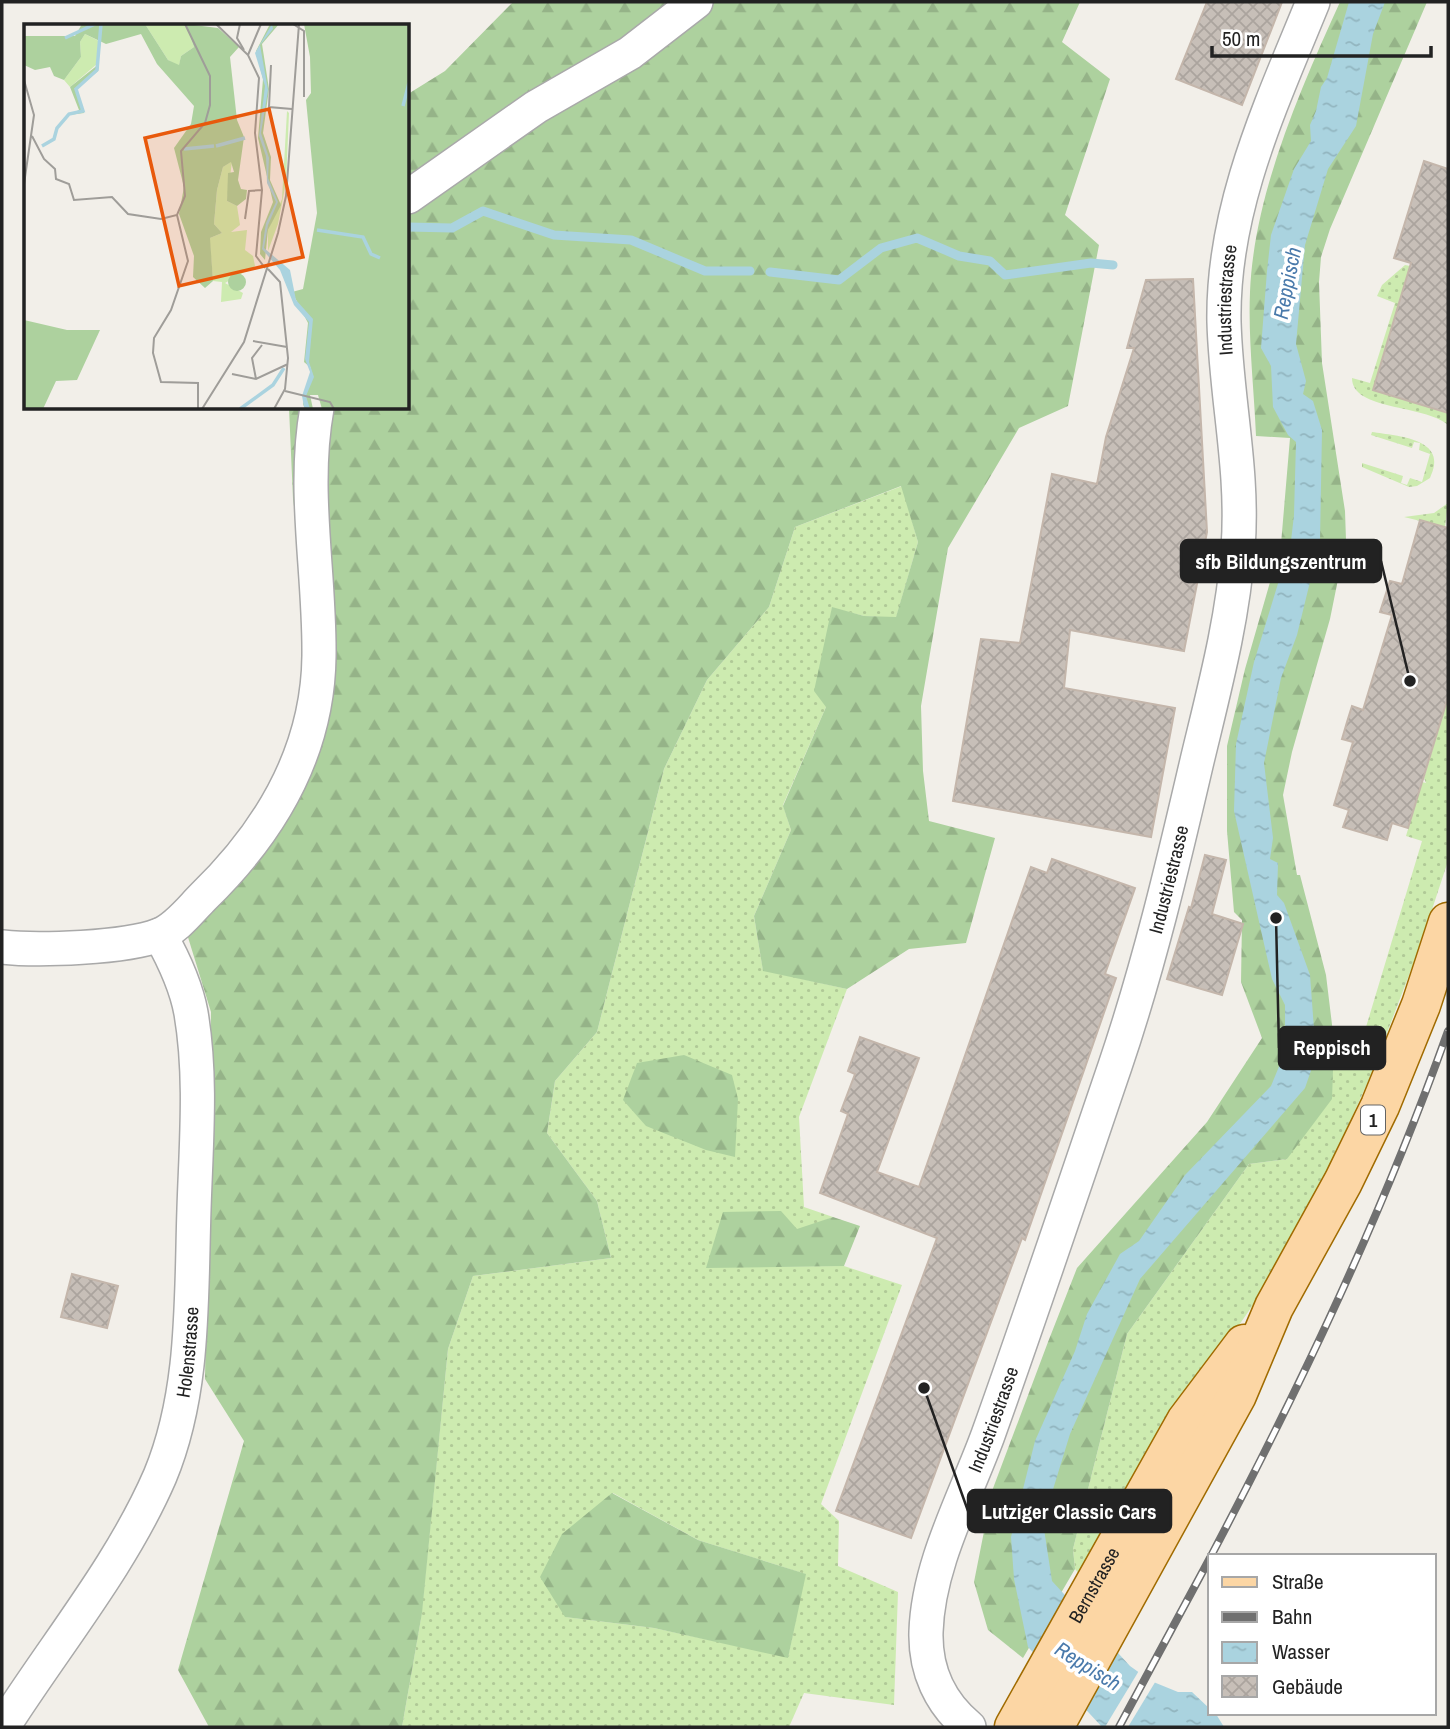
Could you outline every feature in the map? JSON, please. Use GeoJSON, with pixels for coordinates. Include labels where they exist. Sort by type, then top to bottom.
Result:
{"type":"FeatureCollection","features":[{"type":"Feature","properties":{"kind":"main road","name":"Bernstrasse"},"geometry":{"type":"LineString","coordinates":[[1014,1727],[1054,1704],[1102,1604],[1237,1395],[1274,1307],[1315,1237],[1380,1107],[1421,1005],[1448,922]]}},
{"type":"Feature","properties":{"kind":"street"},"geometry":{"type":"LineString","coordinates":[[410,196],[536,107],[630,53],[696,2]]}},
{"type":"Feature","properties":{"kind":"street","name":"Industriestrasse"},"geometry":{"type":"LineString","coordinates":[[969,1727],[947,1706],[928,1660],[926,1629],[930,1593],[1008,1380],[1130,1022],[1168,886],[1235,586],[1240,496],[1224,318],[1231,236],[1254,149],[1313,2]]}},
{"type":"Feature","properties":{"kind":"street"},"geometry":{"type":"LineString","coordinates":[[2,947],[52,949],[160,935],[194,906],[247,849],[280,803],[303,751],[314,699],[319,656],[309,467],[317,410]]}},
{"type":"Feature","properties":{"kind":"street","name":"Holenstrasse"},"geometry":{"type":"LineString","coordinates":[[3,1727],[102,1579],[149,1499],[170,1449],[181,1404],[191,1300],[196,1059],[187,994],[160,935]]}},
{"type":"Feature","properties":{"kind":"green space"},"geometry":{"type":"Polygon","coordinates":[[[513,2],[1080,2],[1062,42],[1110,79],[1065,215],[1099,245],[1068,406],[1019,428],[948,548],[921,706],[923,771],[929,821],[995,838],[966,943],[909,949],[847,989],[763,971],[754,916],[791,830],[783,806],[826,707],[814,691],[832,607],[864,616],[896,617],[918,542],[901,486],[795,527],[769,607],[707,680],[664,769],[597,1032],[555,1081],[547,1133],[597,1201],[611,1258],[473,1276],[448,1349],[422,1613],[402,1727],[209,1727],[178,1670],[244,1441],[205,1379],[211,1012],[187,934],[237,855],[306,716],[314,651],[293,499],[289,410],[410,410],[410,93],[445,71],[513,2]]]}},
{"type":"Feature","properties":{"kind":"green space"},"geometry":{"type":"Polygon","coordinates":[[[1340,2],[1427,2],[1330,229],[1321,257],[1319,282],[1322,363],[1345,511],[1346,540],[1330,619],[1292,752],[1283,795],[1297,875],[1300,875],[1326,975],[1334,1041],[1332,1099],[1287,1159],[1249,1164],[1127,1334],[1073,1549],[1075,1569],[1023,1658],[988,1630],[974,1582],[992,1491],[1048,1342],[1077,1268],[1207,1122],[1262,1038],[1241,982],[1242,920],[1234,912],[1227,831],[1227,746],[1245,669],[1281,544],[1290,438],[1256,436],[1250,346],[1250,292],[1253,255],[1270,180],[1295,107],[1340,2]]]}},
{"type":"Feature","properties":{"kind":"green space"},"geometry":{"type":"Polygon","coordinates":[[[1405,265],[1410,266],[1373,390],[1448,413],[1448,425],[1423,413],[1376,402],[1355,389],[1352,378],[1370,383],[1395,303],[1377,296],[1382,285],[1405,265]]]}},
{"type":"Feature","properties":{"kind":"green space"},"geometry":{"type":"Polygon","coordinates":[[[1372,432],[1420,443],[1414,442],[1412,448],[1371,435],[1372,432]]]}},
{"type":"Feature","properties":{"kind":"green space"},"geometry":{"type":"Polygon","coordinates":[[[1420,443],[1433,454],[1434,465],[1430,478],[1417,486],[1409,487],[1362,467],[1362,463],[1403,476],[1401,483],[1407,485],[1410,478],[1422,482],[1430,454],[1419,450],[1420,443]]]}},
{"type":"Feature","properties":{"kind":"green space"},"geometry":{"type":"Polygon","coordinates":[[[902,486],[918,542],[896,618],[864,616],[832,608],[826,707],[783,805],[791,830],[754,916],[763,970],[847,989],[799,1117],[804,1207],[833,1217],[707,1267],[844,1266],[902,1285],[821,1504],[839,1521],[838,1566],[898,1592],[894,1705],[804,1693],[789,1727],[402,1727],[421,1618],[448,1349],[473,1276],[611,1258],[597,1201],[547,1133],[555,1081],[597,1032],[664,769],[707,680],[769,607],[795,527],[902,486]],[[613,1493],[566,1617],[654,1628],[788,1657],[805,1574],[698,1540],[613,1493]]]}},
{"type":"Feature","properties":{"kind":"green space"},"geometry":{"type":"Polygon","coordinates":[[[1448,503],[1445,527],[1404,517],[1434,513],[1448,503]]]}},
{"type":"Feature","properties":{"kind":"green space"},"geometry":{"type":"Polygon","coordinates":[[[1448,697],[1448,861],[1419,949],[1370,1077],[1322,1184],[1255,1302],[1143,1464],[1079,1574],[1075,1569],[1073,1549],[1127,1334],[1249,1164],[1287,1159],[1334,1041],[1333,1029],[1363,1037],[1422,841],[1406,836],[1422,782],[1426,783],[1424,778],[1448,697]]]}},
{"type":"Feature","properties":{"kind":"green space"},"geometry":{"type":"Polygon","coordinates":[[[684,1055],[732,1075],[738,1099],[735,1157],[706,1150],[646,1126],[623,1100],[637,1063],[684,1055]]]}},
{"type":"Feature","properties":{"kind":"green space"},"geometry":{"type":"Polygon","coordinates":[[[781,1211],[797,1229],[833,1217],[860,1226],[844,1266],[706,1268],[723,1212],[781,1211]]]}},
{"type":"Feature","properties":{"kind":"green space"},"geometry":{"type":"Polygon","coordinates":[[[612,1493],[698,1540],[806,1574],[788,1658],[654,1628],[565,1617],[540,1577],[562,1534],[612,1493]]]}},
{"type":"Feature","properties":{"kind":"water"},"geometry":{"type":"Polygon","coordinates":[[[1349,2],[1385,2],[1373,34],[1356,126],[1328,169],[1305,245],[1296,344],[1306,381],[1303,394],[1313,401],[1322,430],[1320,541],[1297,635],[1281,678],[1264,763],[1273,838],[1270,859],[1278,863],[1277,895],[1284,903],[1310,975],[1316,1056],[1305,1088],[1140,1279],[1070,1434],[1047,1509],[1044,1529],[1052,1581],[1130,1666],[1151,1681],[1178,1692],[1192,1692],[1208,1707],[1208,1715],[1217,1715],[1224,1727],[1102,1727],[1028,1647],[1014,1579],[1011,1537],[1035,1441],[1075,1351],[1087,1314],[1120,1254],[1139,1241],[1185,1175],[1271,1086],[1285,1052],[1285,1005],[1272,979],[1234,811],[1236,744],[1254,662],[1291,541],[1294,515],[1296,442],[1288,435],[1273,407],[1271,366],[1261,348],[1271,235],[1294,169],[1311,141],[1310,125],[1321,87],[1327,78],[1349,2]]]}},
{"type":"Feature","properties":{"kind":"pier"},"geometry":{"type":"Polygon","coordinates":[[[1140,1669],[1157,1679],[1128,1727],[1105,1727],[1140,1669]]]}},
{"type":"Feature","properties":{"kind":"building"},"geometry":{"type":"Polygon","coordinates":[[[1207,2],[1282,2],[1242,105],[1176,79],[1207,2]]]}},
{"type":"Feature","properties":{"kind":"building"},"geometry":{"type":"Polygon","coordinates":[[[1424,161],[1448,169],[1448,413],[1373,390],[1411,263],[1394,258],[1424,161]]]}},
{"type":"Feature","properties":{"kind":"building"},"geometry":{"type":"Polygon","coordinates":[[[1193,279],[1207,532],[1184,651],[1070,630],[1064,688],[1175,708],[1151,837],[953,801],[981,639],[1020,643],[1052,474],[1097,484],[1106,437],[1134,348],[1127,348],[1146,280],[1193,279]]]}},
{"type":"Feature","properties":{"kind":"building"},"geometry":{"type":"Polygon","coordinates":[[[1420,520],[1448,528],[1448,697],[1408,828],[1392,823],[1387,840],[1343,827],[1349,810],[1334,805],[1353,742],[1342,739],[1347,722],[1352,706],[1363,710],[1392,615],[1380,612],[1390,581],[1402,584],[1420,520]]]}},
{"type":"Feature","properties":{"kind":"building"},"geometry":{"type":"Polygon","coordinates":[[[1205,855],[1226,860],[1212,914],[1243,924],[1222,995],[1167,979],[1189,907],[1191,908],[1205,855]]]}},
{"type":"Feature","properties":{"kind":"building"},"geometry":{"type":"Polygon","coordinates":[[[1052,859],[1135,888],[1105,974],[1116,978],[1025,1240],[1022,1238],[911,1538],[836,1511],[937,1238],[820,1193],[848,1114],[841,1111],[855,1074],[848,1071],[860,1037],[919,1058],[877,1172],[919,1187],[1031,867],[1047,873],[1052,859]]]}},
{"type":"Feature","properties":{"kind":"building"},"geometry":{"type":"Polygon","coordinates":[[[72,1274],[118,1286],[107,1328],[61,1317],[72,1274]]]}},
{"type":"Feature","properties":{"kind":"waterway"},"geometry":{"type":"LineString","coordinates":[[410,227],[452,228],[483,211],[554,235],[631,240],[705,271],[750,271]]}},
{"type":"Feature","properties":{"kind":"waterway"},"geometry":{"type":"LineString","coordinates":[[770,272],[839,280],[881,248],[917,238],[959,256],[990,261],[1005,275],[1091,263],[1113,265]]}},
{"type":"Feature","properties":{"kind":"railway"},"geometry":{"type":"LineString","coordinates":[[1212,1554],[1339,1298],[1396,1166],[1448,1031]]}},
{"type":"Feature","properties":{"kind":"railway"},"geometry":{"type":"LineString","coordinates":[[1119,1727],[1208,1562]]}},
{"type":"Feature","properties":{"kind":"place","name":"sfb Bildungszentrum"},"geometry":{"type":"Point","coordinates":[1410,681]}},
{"type":"Feature","properties":{"kind":"place","name":"Reppisch"},"geometry":{"type":"Point","coordinates":[1276,918]}},
{"type":"Feature","properties":{"kind":"place","name":"Lutziger Classic Cars"},"geometry":{"type":"Point","coordinates":[924,1388]}}]}
